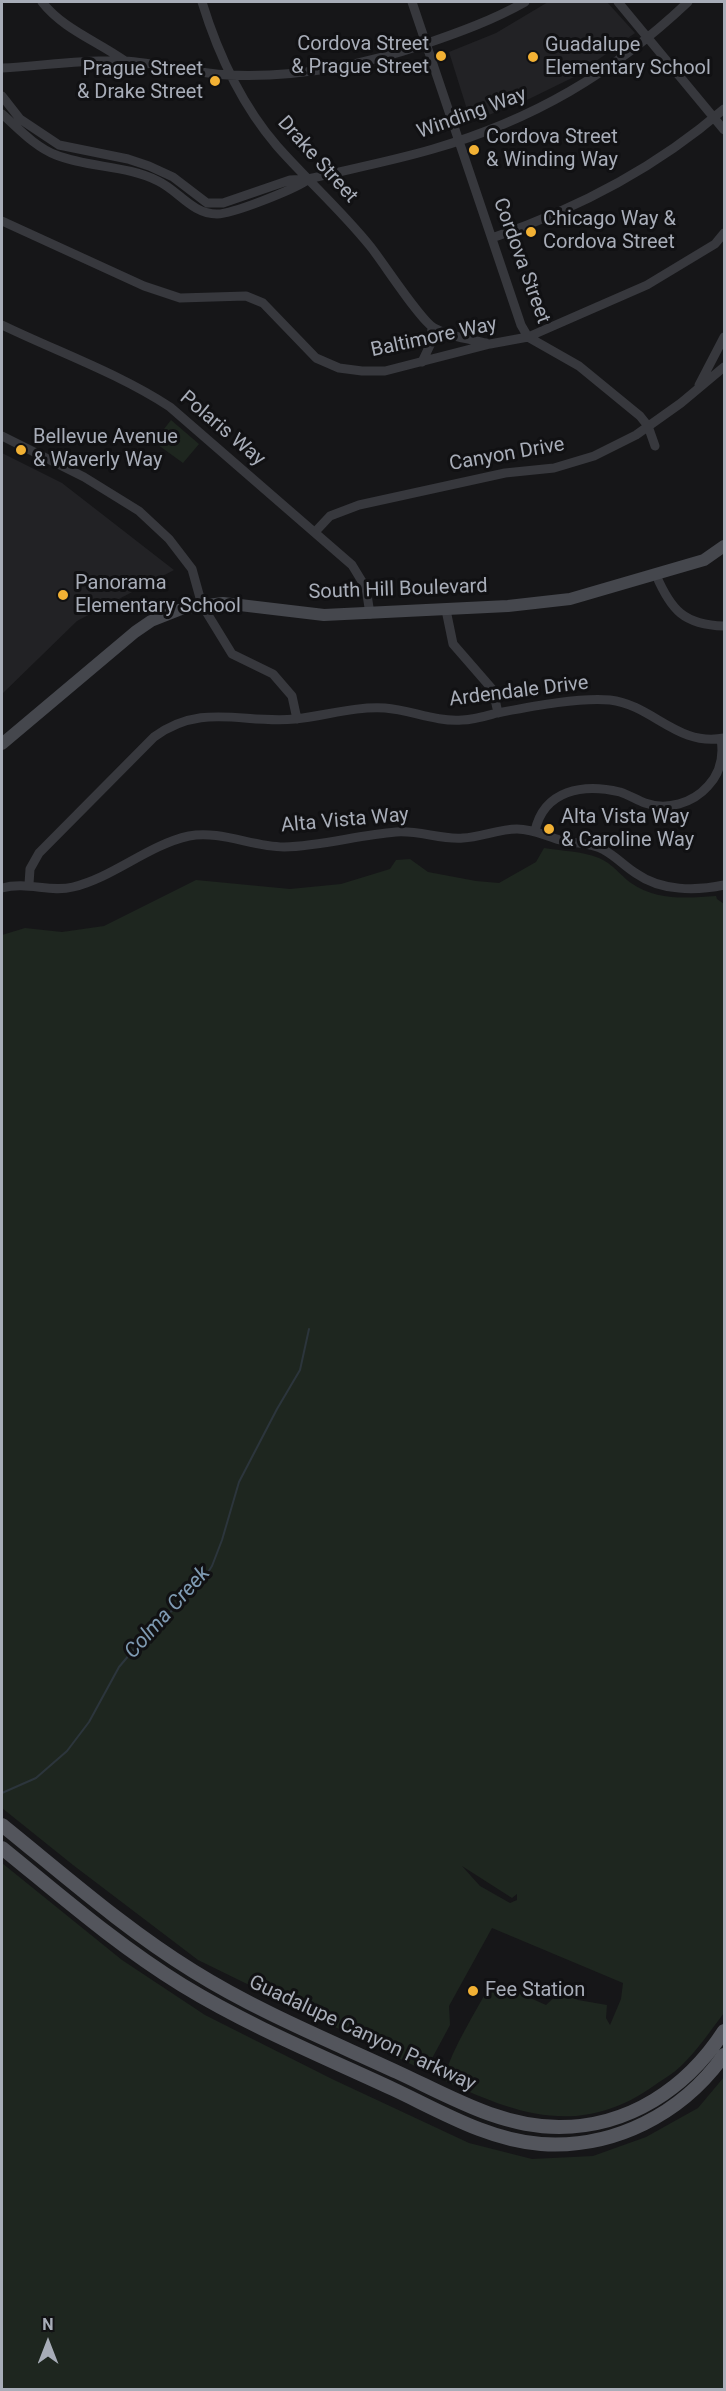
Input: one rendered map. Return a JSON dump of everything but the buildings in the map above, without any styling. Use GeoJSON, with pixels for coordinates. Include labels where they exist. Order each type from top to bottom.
{"type":"FeatureCollection","features":[{"type":"Feature","properties":{"kind":"main road","name":"Guadalupe Canyon Parkway"},"geometry":{"type":"LineString","coordinates":[[2,1825],[152,1944],[193,1971],[253,2005],[494,2116],[520,2123],[567,2127],[602,2121],[636,2110],[664,2095],[686,2078],[705,2058],[724,2031]]}},
{"type":"Feature","properties":{"kind":"main road","name":"Guadalupe Canyon Parkway"},"geometry":{"type":"LineString","coordinates":[[2,1848],[147,1962],[202,1997],[247,2021],[453,2117],[499,2136],[529,2142],[558,2144],[608,2138],[641,2125],[685,2098],[707,2078],[724,2055]]}},
{"type":"Feature","properties":{"kind":"street"},"geometry":{"type":"LineString","coordinates":[[42,2],[49,11],[85,38],[125,61]]}},
{"type":"Feature","properties":{"kind":"street","name":"Drake Street"},"geometry":{"type":"LineString","coordinates":[[202,2],[231,75],[266,131],[368,244],[432,327]]}},
{"type":"Feature","properties":{"kind":"street","name":"Cordova Street"},"geometry":{"type":"LineString","coordinates":[[412,2],[521,325],[528,337],[579,366],[640,416],[648,426],[655,446]]}},
{"type":"Feature","properties":{"kind":"street"},"geometry":{"type":"LineString","coordinates":[[3,70],[125,61],[231,75],[284,74],[324,70],[375,60],[426,44],[489,21],[525,2]]}},
{"type":"Feature","properties":{"kind":"street"},"geometry":{"type":"LineString","coordinates":[[618,2],[724,129]]}},
{"type":"Feature","properties":{"kind":"street","name":"Winding Way"},"geometry":{"type":"LineString","coordinates":[[2,96],[20,119],[59,145],[128,159],[149,166],[173,177],[207,203],[223,203],[290,180],[308,179],[405,157],[459,141],[507,123],[555,101],[602,73],[648,38],[688,2]]}},
{"type":"Feature","properties":{"kind":"street"},"geometry":{"type":"LineString","coordinates":[[492,238],[547,218],[605,190],[660,158],[724,109]]}},
{"type":"Feature","properties":{"kind":"street","name":"Winding Way"},"geometry":{"type":"LineString","coordinates":[[2,114],[32,140],[55,154],[82,163],[133,171],[158,181],[177,193],[191,207],[204,213],[219,214],[291,190],[308,179]]}},
{"type":"Feature","properties":{"kind":"street","name":"Baltimore Way"},"geometry":{"type":"LineString","coordinates":[[2,221],[144,286],[180,298],[246,296],[263,303],[316,358],[339,368],[362,372],[384,371],[490,344],[528,337],[647,285],[720,243],[724,233]]}},
{"type":"Feature","properties":{"kind":"street","name":"Polaris Way"},"geometry":{"type":"LineString","coordinates":[[2,325],[161,401],[344,556],[360,575],[366,588],[370,614]]}},
{"type":"Feature","properties":{"kind":"street"},"geometry":{"type":"LineString","coordinates":[[422,362],[430,343],[432,327],[454,336],[490,344]]}},
{"type":"Feature","properties":{"kind":"street","name":"Canyon Drive"},"geometry":{"type":"LineString","coordinates":[[696,390],[724,337]]}},
{"type":"Feature","properties":{"kind":"street","name":"Canyon Drive"},"geometry":{"type":"LineString","coordinates":[[315,532],[330,516],[358,505],[505,473],[554,468],[594,456],[648,426],[724,367]]}},
{"type":"Feature","properties":{"kind":"street"},"geometry":{"type":"LineString","coordinates":[[2,436],[84,477],[139,511],[170,539],[192,569],[202,604],[232,654],[273,674],[292,696],[297,719]]}},
{"type":"Feature","properties":{"kind":"street","name":"South Hill Boulevard"},"geometry":{"type":"LineString","coordinates":[[2,744],[135,632],[168,614],[202,604],[242,604],[324,615],[446,610],[570,599],[704,560],[724,546]]}},
{"type":"Feature","properties":{"kind":"street"},"geometry":{"type":"LineString","coordinates":[[656,575],[676,611],[697,622],[724,626]]}},
{"type":"Feature","properties":{"kind":"street"},"geometry":{"type":"LineString","coordinates":[[446,610],[453,644],[493,690],[498,713]]}},
{"type":"Feature","properties":{"kind":"street","name":"Ardendale Drive"},"geometry":{"type":"LineString","coordinates":[[28,884],[30,869],[39,853],[147,744],[163,731],[182,722],[205,716],[231,716],[269,721],[374,707],[396,709],[452,721],[584,700],[612,700],[637,708],[678,732],[699,738],[723,739]]}},
{"type":"Feature","properties":{"kind":"street"},"geometry":{"type":"LineString","coordinates":[[535,831],[538,817],[545,806],[556,797],[571,791],[610,790],[654,806],[676,805],[687,801],[697,796],[714,779],[723,755],[723,739]]}},
{"type":"Feature","properties":{"kind":"street","name":"Alta Vista Way"},"geometry":{"type":"LineString","coordinates":[[2,888],[28,884],[71,888],[175,840],[192,836],[211,836],[278,847],[304,846],[397,832],[464,838],[517,829],[535,831],[558,839],[602,848],[635,873],[659,885],[677,888],[724,885]]}},
{"type":"Feature","properties":{"kind":"shaded area"},"geometry":{"type":"Polygon","coordinates":[[[548,2],[607,2],[635,33],[574,77],[529,99],[471,122],[449,52],[496,33],[548,2]]]}},
{"type":"Feature","properties":{"kind":"shaded area"},"geometry":{"type":"Polygon","coordinates":[[[171,420],[199,444],[183,463],[154,442],[171,420]]]}},
{"type":"Feature","properties":{"kind":"shaded area","name":"Panorama Elementary School"},"geometry":{"type":"Polygon","coordinates":[[[2,453],[62,483],[174,570],[77,621],[2,694],[2,453]]]}},
{"type":"Feature","properties":{"kind":"shaded area"},"geometry":{"type":"Polygon","coordinates":[[[544,848],[586,854],[604,860],[631,883],[651,893],[672,897],[716,896],[724,904],[724,2013],[693,2054],[671,2074],[628,2101],[601,2112],[575,2116],[549,2116],[524,2111],[497,2103],[443,2080],[459,2042],[492,1981],[546,2005],[560,1992],[578,2000],[607,2005],[606,2018],[610,2025],[621,1999],[623,1983],[492,1928],[449,2006],[450,2025],[429,2064],[417,2067],[198,1960],[2,1808],[2,935],[25,928],[62,932],[104,926],[196,880],[290,889],[341,884],[390,869],[396,860],[410,859],[428,872],[499,883],[536,862],[544,848]],[[462,1866],[480,1886],[510,1903],[517,1900],[517,1894],[512,1898],[462,1866]]]}},
{"type":"Feature","properties":{"kind":"shaded area"},"geometry":{"type":"Polygon","coordinates":[[[2,1863],[122,1960],[205,2015],[332,2079],[469,2143],[532,2159],[593,2156],[646,2137],[698,2108],[724,2077],[724,2389],[2,2389],[2,1863]]]}},
{"type":"Feature","properties":{"kind":"waterway","name":"Colma Creek"},"geometry":{"type":"LineString","coordinates":[[2,1793],[36,1778],[67,1751],[89,1722],[119,1667],[141,1641],[203,1580],[212,1566],[222,1540],[239,1482],[300,1370],[309,1329]]}},
{"type":"Feature","properties":{"kind":"place","name":"Cordova Street & Prague Street"},"geometry":{"type":"Point","coordinates":[441,56]}},
{"type":"Feature","properties":{"kind":"place","name":"Guadalupe Elementary School"},"geometry":{"type":"Point","coordinates":[533,57]}},
{"type":"Feature","properties":{"kind":"place","name":"Prague Street & Drake Street"},"geometry":{"type":"Point","coordinates":[215,81]}},
{"type":"Feature","properties":{"kind":"place","name":"Cordova Street & Winding Way"},"geometry":{"type":"Point","coordinates":[474,150]}},
{"type":"Feature","properties":{"kind":"place","name":"Chicago Way & Cordova Street"},"geometry":{"type":"Point","coordinates":[531,232]}},
{"type":"Feature","properties":{"kind":"place","name":"Bellevue Avenue & Waverly Way"},"geometry":{"type":"Point","coordinates":[21,450]}},
{"type":"Feature","properties":{"kind":"place","name":"Panorama Elementary School"},"geometry":{"type":"Point","coordinates":[63,595]}},
{"type":"Feature","properties":{"kind":"place","name":"Alta Vista Way & Caroline Way"},"geometry":{"type":"Point","coordinates":[549,829]}},
{"type":"Feature","properties":{"kind":"place","name":"Fee Station"},"geometry":{"type":"Point","coordinates":[473,1991]}}]}
